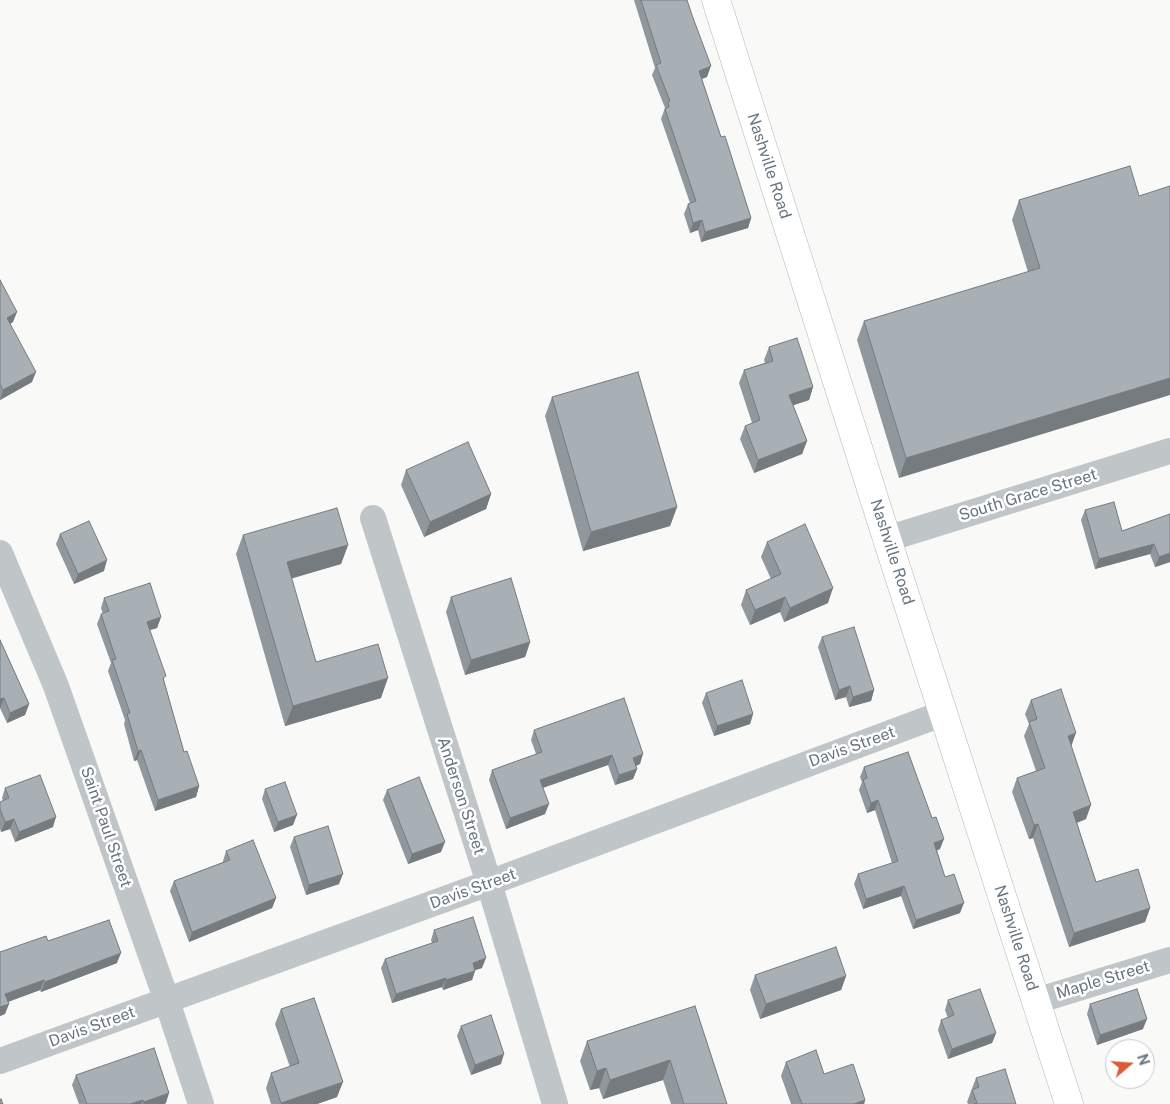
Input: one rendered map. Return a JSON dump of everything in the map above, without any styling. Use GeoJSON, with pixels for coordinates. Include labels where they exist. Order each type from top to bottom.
{"type":"FeatureCollection","features":[{"type":"Feature","properties":{"kind":"main road","name":"Nashville Road"},"geometry":{"type":"LineString","coordinates":[[716,0],[887,539],[1070,1104]]}},
{"type":"Feature","properties":{"kind":"street","name":"South Grace Street"},"geometry":{"type":"LineString","coordinates":[[887,539],[1170,451]]}},
{"type":"Feature","properties":{"kind":"street","name":"Anderson Street"},"geometry":{"type":"LineString","coordinates":[[373,518],[489,883],[555,1104]]}},
{"type":"Feature","properties":{"kind":"street","name":"Saint Paul Street"},"geometry":{"type":"LineString","coordinates":[[0,554],[56,686],[167,1001],[201,1104]]}},
{"type":"Feature","properties":{"kind":"street","name":"Davis Street"},"geometry":{"type":"LineString","coordinates":[[0,1060],[489,883],[944,713]]}},
{"type":"Feature","properties":{"kind":"street","name":"Maple Street"},"geometry":{"type":"LineString","coordinates":[[1036,1001],[1170,960]]}},
{"type":"Feature","properties":{"kind":"building"},"geometry":{"type":"Polygon","coordinates":[[[641,0],[687,0],[711,66],[699,71],[721,137],[725,136],[751,218],[705,232],[702,220],[693,223],[688,204],[696,201],[665,109],[669,107],[668,102],[670,101],[656,65],[661,63],[641,0]]]}},
{"type":"Feature","properties":{"kind":"building"},"geometry":{"type":"Polygon","coordinates":[[[1130,166],[1139,196],[1170,186],[1170,378],[906,458],[864,321],[1040,268],[1019,200],[1130,166]]]}},
{"type":"Feature","properties":{"kind":"building"},"geometry":{"type":"Polygon","coordinates":[[[0,280],[17,312],[7,318],[36,372],[3,390],[0,384],[0,280]]]}},
{"type":"Feature","properties":{"kind":"building"},"geometry":{"type":"Polygon","coordinates":[[[797,338],[813,387],[789,395],[807,441],[758,460],[745,426],[760,420],[744,370],[773,361],[769,347],[797,338]]]}},
{"type":"Feature","properties":{"kind":"building"},"geometry":{"type":"Polygon","coordinates":[[[638,372],[677,507],[591,532],[552,397],[638,372]]]}},
{"type":"Feature","properties":{"kind":"building"},"geometry":{"type":"Polygon","coordinates":[[[468,442],[491,494],[430,522],[406,470],[468,442]]]}},
{"type":"Feature","properties":{"kind":"building"},"geometry":{"type":"Polygon","coordinates":[[[1114,502],[1122,531],[1170,514],[1170,553],[1159,557],[1154,544],[1099,559],[1085,510],[1114,502]]]}},
{"type":"Feature","properties":{"kind":"building"},"geometry":{"type":"Polygon","coordinates":[[[337,508],[348,545],[287,562],[316,662],[378,644],[388,678],[293,706],[243,535],[337,508]]]}},
{"type":"Feature","properties":{"kind":"building"},"geometry":{"type":"Polygon","coordinates":[[[89,521],[107,560],[78,574],[60,534],[89,521]]]}},
{"type":"Feature","properties":{"kind":"building"},"geometry":{"type":"Polygon","coordinates":[[[805,524],[833,588],[790,608],[785,597],[755,610],[746,590],[781,574],[767,542],[805,524]]]}},
{"type":"Feature","properties":{"kind":"building"},"geometry":{"type":"Polygon","coordinates":[[[511,578],[530,642],[471,660],[451,597],[511,578]]]}},
{"type":"Feature","properties":{"kind":"building"},"geometry":{"type":"Polygon","coordinates":[[[150,583],[161,617],[147,622],[166,676],[163,678],[184,752],[187,751],[199,786],[158,800],[141,750],[138,751],[127,714],[130,713],[112,660],[116,659],[101,614],[109,611],[104,598],[150,583]]]}},
{"type":"Feature","properties":{"kind":"building"},"geometry":{"type":"Polygon","coordinates":[[[854,627],[874,690],[853,697],[850,686],[839,690],[822,637],[854,627]]]}},
{"type":"Feature","properties":{"kind":"building"},"geometry":{"type":"Polygon","coordinates":[[[0,640],[29,704],[10,713],[4,698],[0,699],[0,640]]]}},
{"type":"Feature","properties":{"kind":"building"},"geometry":{"type":"Polygon","coordinates":[[[742,680],[753,714],[717,726],[706,693],[742,680]]]}},
{"type":"Feature","properties":{"kind":"building"},"geometry":{"type":"Polygon","coordinates":[[[1061,689],[1076,733],[1068,736],[1091,805],[1073,812],[1096,882],[1138,869],[1150,908],[1074,933],[1038,824],[1034,825],[1017,778],[1045,768],[1029,722],[1037,719],[1031,700],[1061,689]]]}},
{"type":"Feature","properties":{"kind":"building"},"geometry":{"type":"Polygon","coordinates":[[[624,698],[643,754],[633,758],[637,769],[619,775],[612,755],[540,780],[549,804],[510,818],[492,770],[542,752],[534,730],[624,698]]]}},
{"type":"Feature","properties":{"kind":"building"},"geometry":{"type":"Polygon","coordinates":[[[908,752],[932,818],[936,817],[944,839],[934,843],[945,877],[954,874],[964,903],[916,920],[904,886],[866,899],[858,874],[898,861],[878,800],[871,803],[863,780],[867,778],[864,767],[908,752]]]}},
{"type":"Feature","properties":{"kind":"building"},"geometry":{"type":"Polygon","coordinates":[[[40,775],[56,817],[19,832],[14,819],[5,822],[0,809],[0,802],[9,798],[5,788],[40,775]]]}},
{"type":"Feature","properties":{"kind":"building"},"geometry":{"type":"Polygon","coordinates":[[[419,777],[445,842],[412,854],[387,790],[419,777]]]}},
{"type":"Feature","properties":{"kind":"building"},"geometry":{"type":"Polygon","coordinates":[[[285,782],[297,815],[278,822],[265,789],[285,782]]]}},
{"type":"Feature","properties":{"kind":"building"},"geometry":{"type":"Polygon","coordinates":[[[328,826],[343,874],[309,885],[294,837],[328,826]]]}},
{"type":"Feature","properties":{"kind":"building"},"geometry":{"type":"Polygon","coordinates":[[[253,840],[276,898],[192,932],[174,881],[230,860],[226,851],[253,840]]]}},
{"type":"Feature","properties":{"kind":"building"},"geometry":{"type":"Polygon","coordinates":[[[473,917],[486,958],[473,963],[475,971],[396,994],[385,959],[438,941],[434,930],[473,917]]]}},
{"type":"Feature","properties":{"kind":"building"},"geometry":{"type":"Polygon","coordinates":[[[109,920],[121,953],[45,982],[44,980],[5,994],[9,1004],[0,1007],[0,952],[46,936],[48,941],[109,920]]]}},
{"type":"Feature","properties":{"kind":"building"},"geometry":{"type":"Polygon","coordinates":[[[836,947],[846,976],[766,1004],[755,975],[836,947]]]}},
{"type":"Feature","properties":{"kind":"building"},"geometry":{"type":"Polygon","coordinates":[[[980,989],[996,1033],[952,1049],[941,1020],[954,1015],[948,1000],[980,989]]]}},
{"type":"Feature","properties":{"kind":"building"},"geometry":{"type":"Polygon","coordinates":[[[1137,989],[1147,1019],[1100,1035],[1090,1004],[1137,989]]]}},
{"type":"Feature","properties":{"kind":"building"},"geometry":{"type":"Polygon","coordinates":[[[314,998],[343,1082],[281,1103],[271,1073],[299,1063],[281,1009],[314,998]]]}},
{"type":"Feature","properties":{"kind":"building"},"geometry":{"type":"Polygon","coordinates":[[[695,1006],[727,1104],[684,1104],[670,1060],[610,1080],[606,1068],[597,1071],[587,1041],[695,1006]]]}},
{"type":"Feature","properties":{"kind":"building"},"geometry":{"type":"Polygon","coordinates":[[[491,1015],[504,1054],[475,1065],[461,1026],[491,1015]]]}},
{"type":"Feature","properties":{"kind":"building"},"geometry":{"type":"Polygon","coordinates":[[[154,1048],[169,1093],[144,1102],[143,1100],[130,1104],[87,1104],[76,1075],[154,1048]]]}},
{"type":"Feature","properties":{"kind":"building"},"geometry":{"type":"Polygon","coordinates":[[[816,1050],[824,1074],[853,1064],[865,1100],[854,1104],[802,1104],[786,1062],[816,1050]]]}},
{"type":"Feature","properties":{"kind":"building"},"geometry":{"type":"Polygon","coordinates":[[[1005,1069],[1016,1104],[974,1104],[977,1103],[972,1090],[979,1087],[976,1078],[1005,1069]]]}}]}
